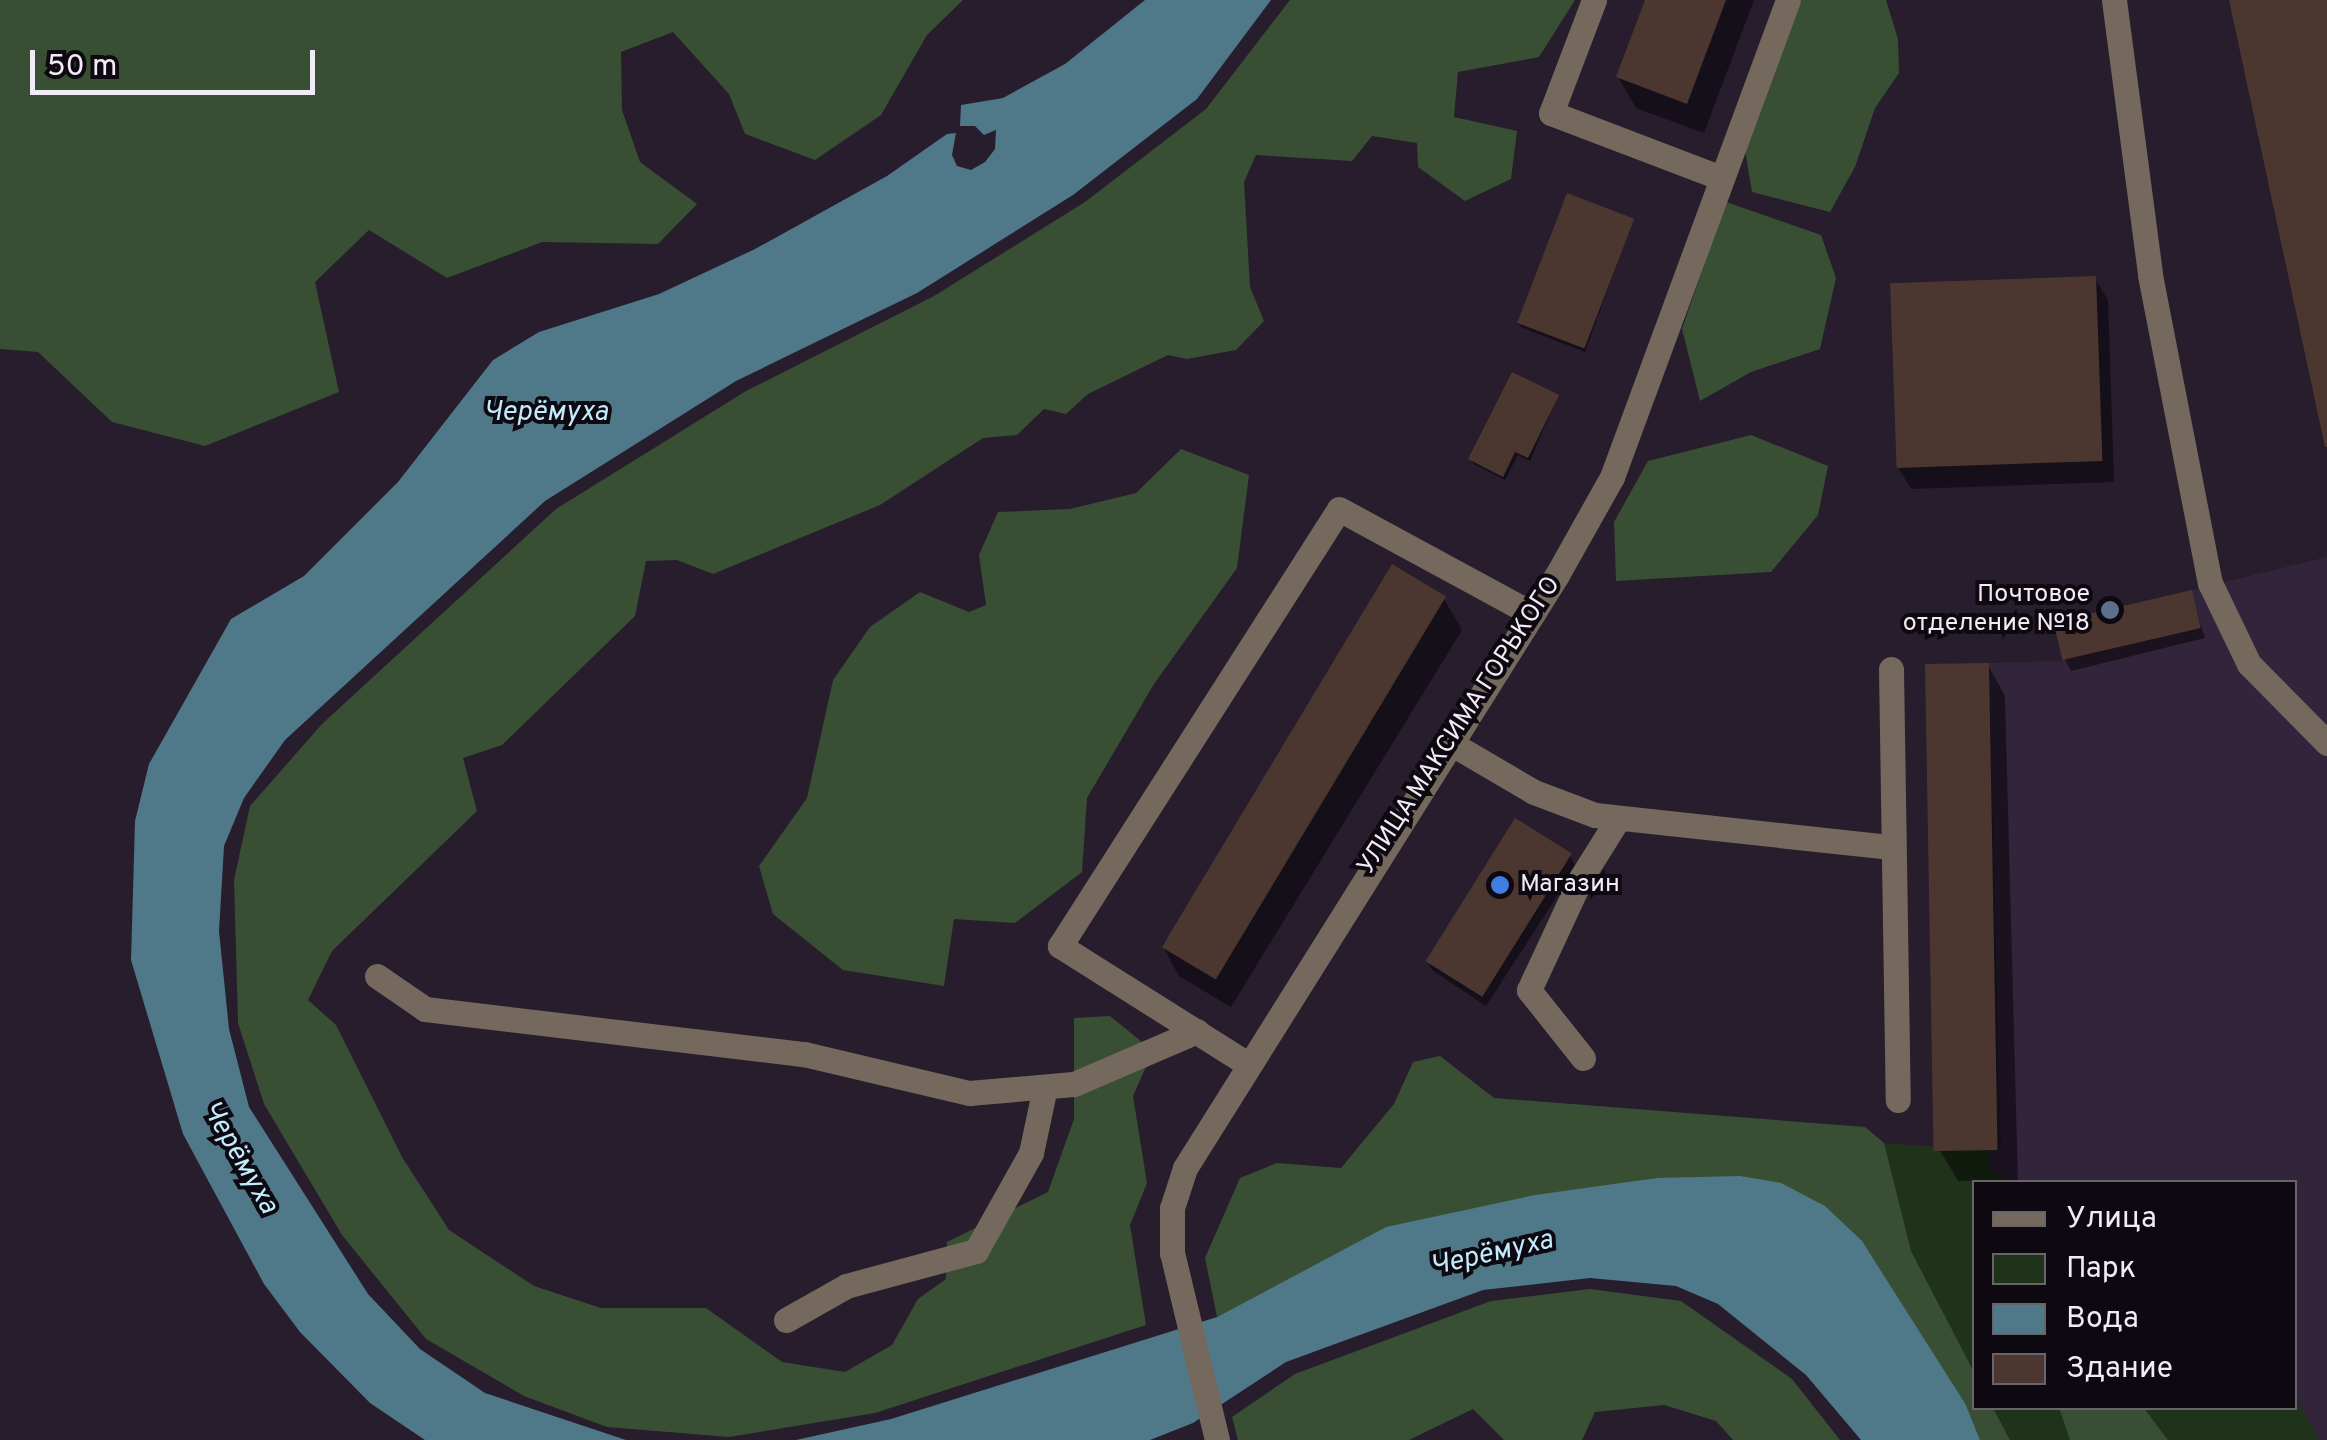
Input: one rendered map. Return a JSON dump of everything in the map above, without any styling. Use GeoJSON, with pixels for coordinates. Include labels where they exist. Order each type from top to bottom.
{"type":"FeatureCollection","features":[{"type":"Feature","properties":{"kind":"street"},"geometry":{"type":"LineString","coordinates":[[1594,0],[1550,114],[1721,178]]}},
{"type":"Feature","properties":{"kind":"street","name":"УЛИЦА МАКСИМА ГОРЬКОГО"},"geometry":{"type":"LineString","coordinates":[[1217,1440],[1172,1253],[1177,1188],[1246,1062],[1583,532],[1635,424],[1788,0]]}},
{"type":"Feature","properties":{"kind":"street"},"geometry":{"type":"LineString","coordinates":[[2114,0],[2150,275],[2210,583],[2249,664],[2327,743]]}},
{"type":"Feature","properties":{"kind":"street"},"geometry":{"type":"LineString","coordinates":[[1246,1062],[1060,946],[1339,509],[1532,614]]}},
{"type":"Feature","properties":{"kind":"street"},"geometry":{"type":"LineString","coordinates":[[1891,669],[1898,1100]]}},
{"type":"Feature","properties":{"kind":"street"},"geometry":{"type":"LineString","coordinates":[[1447,741],[1534,792],[1618,819],[1891,848]]}},
{"type":"Feature","properties":{"kind":"street"},"geometry":{"type":"LineString","coordinates":[[1583,1058],[1528,990],[1581,878],[1618,819]]}},
{"type":"Feature","properties":{"kind":"street"},"geometry":{"type":"LineString","coordinates":[[378,976],[424,1009],[804,1054],[968,1093],[1074,1084],[1197,1032]]}},
{"type":"Feature","properties":{"kind":"street"},"geometry":{"type":"LineString","coordinates":[[786,1320],[846,1286],[976,1250],[1032,1153],[1044,1087]]}},
{"type":"Feature","properties":{"kind":"shaded area"},"geometry":{"type":"Polygon","coordinates":[[[2327,557],[2327,1440],[2319,1440],[2297,1400],[2297,1180],[2012,1180],[1990,1170],[1989,1150],[2001,1149],[1989,663],[2062,661],[2054,624],[2327,557]]]}},
{"type":"Feature","properties":{"kind":"green space"},"geometry":{"type":"Polygon","coordinates":[[[0,0],[963,0],[927,35],[881,115],[815,160],[745,134],[729,94],[673,32],[621,52],[622,110],[640,162],[697,204],[658,244],[542,242],[447,278],[369,230],[315,282],[339,392],[205,446],[112,422],[38,352],[0,349],[0,0]]]}},
{"type":"Feature","properties":{"kind":"green space"},"geometry":{"type":"Polygon","coordinates":[[[1290,0],[1575,0],[1539,57],[1458,72],[1454,117],[1517,131],[1511,179],[1465,201],[1418,167],[1417,143],[1372,136],[1352,161],[1256,155],[1244,182],[1250,287],[1264,321],[1236,350],[1187,359],[1168,355],[1088,394],[1066,414],[1044,409],[1017,435],[983,438],[880,505],[713,574],[677,560],[646,561],[635,616],[502,745],[463,758],[477,811],[332,951],[308,1000],[336,1025],[402,1157],[449,1230],[534,1286],[601,1308],[706,1308],[782,1362],[845,1372],[892,1345],[918,1299],[946,1279],[947,1242],[1048,1192],[1074,1119],[1074,1018],[1110,1016],[1153,1051],[1133,1096],[1147,1183],[1130,1225],[1146,1325],[875,1413],[729,1437],[607,1427],[524,1396],[426,1339],[342,1235],[264,1104],[238,1023],[234,880],[250,806],[322,724],[556,509],[746,391],[934,296],[1085,202],[1206,109],[1290,0]]]}},
{"type":"Feature","properties":{"kind":"green space"},"geometry":{"type":"Polygon","coordinates":[[[1799,0],[1886,0],[1898,39],[1899,73],[1875,108],[1855,167],[1830,212],[1752,192],[1745,150],[1799,0]]]}},
{"type":"Feature","properties":{"kind":"green space"},"geometry":{"type":"Polygon","coordinates":[[[1726,202],[1821,235],[1836,278],[1820,349],[1751,372],[1700,401],[1682,329],[1726,202]]]}},
{"type":"Feature","properties":{"kind":"green space"},"geometry":{"type":"Polygon","coordinates":[[[1751,435],[1828,466],[1818,515],[1771,572],[1616,581],[1614,522],[1648,461],[1751,435]]]}},
{"type":"Feature","properties":{"kind":"green space"},"geometry":{"type":"Polygon","coordinates":[[[1181,449],[1249,475],[1237,568],[1154,684],[1087,798],[1082,872],[1015,923],[954,919],[944,986],[843,970],[773,914],[759,866],[807,798],[833,680],[870,627],[920,592],[969,612],[986,605],[979,555],[998,512],[1070,509],[1136,493],[1181,449]]]}},
{"type":"Feature","properties":{"kind":"green space"},"geometry":{"type":"Polygon","coordinates":[[[1440,1056],[1494,1098],[1865,1127],[1884,1143],[1911,1251],[1972,1368],[1972,1410],[1994,1410],[2010,1440],[1980,1440],[1966,1405],[1657,1178],[1387,1227],[1217,1317],[1205,1258],[1240,1178],[1277,1163],[1341,1168],[1394,1104],[1413,1062],[1440,1056]]]}},
{"type":"Feature","properties":{"kind":"green space"},"geometry":{"type":"Polygon","coordinates":[[[1884,1143],[1989,1150],[1990,1170],[2012,1180],[1972,1180],[1972,1368],[1911,1251],[1884,1143]]]}},
{"type":"Feature","properties":{"kind":"green space"},"geometry":{"type":"Polygon","coordinates":[[[1590,1289],[1681,1301],[1792,1379],[1840,1440],[1733,1440],[1716,1421],[1664,1405],[1595,1412],[1582,1440],[1504,1440],[1473,1409],[1409,1440],[1238,1440],[1232,1417],[1295,1374],[1491,1301],[1590,1289]]]}},
{"type":"Feature","properties":{"kind":"green space"},"geometry":{"type":"Polygon","coordinates":[[[2297,1400],[2319,1440],[2168,1440],[2146,1410],[2297,1410],[2297,1400]]]}},
{"type":"Feature","properties":{"kind":"green space"},"geometry":{"type":"Polygon","coordinates":[[[1994,1410],[2060,1410],[2070,1440],[2010,1440],[1994,1410]]]}},
{"type":"Feature","properties":{"kind":"green space"},"geometry":{"type":"Polygon","coordinates":[[[2060,1410],[2146,1410],[2168,1440],[2070,1440],[2060,1410]]]}},
{"type":"Feature","properties":{"kind":"water","name":"Черёмуха"},"geometry":{"type":"Polygon","coordinates":[[[1145,0],[1271,0],[1197,99],[1073,195],[917,293],[736,381],[545,501],[285,740],[244,798],[224,846],[219,931],[229,1029],[249,1107],[368,1294],[420,1349],[485,1393],[626,1440],[425,1440],[370,1403],[300,1332],[264,1284],[183,1134],[131,960],[135,821],[149,764],[231,619],[304,576],[398,482],[493,360],[539,332],[659,294],[755,249],[887,176],[947,134],[956,133],[952,155],[957,166],[971,170],[985,162],[995,149],[996,130],[984,135],[975,126],[960,126],[961,105],[1003,98],[1065,64],[1145,0]]]}},
{"type":"Feature","properties":{"kind":"water","name":"Черёмуха"},"geometry":{"type":"Polygon","coordinates":[[[1740,1176],[1781,1183],[1825,1206],[1862,1241],[1966,1405],[1980,1440],[1861,1440],[1806,1375],[1718,1304],[1676,1286],[1590,1278],[1483,1290],[1286,1362],[1193,1423],[1150,1440],[796,1440],[891,1419],[1217,1317],[1386,1227],[1535,1195],[1657,1178],[1740,1176]]]}},
{"type":"Feature","properties":{"kind":"building"},"geometry":{"type":"Polygon","coordinates":[[[1645,0],[1726,0],[1687,104],[1616,77],[1645,0]]]}},
{"type":"Feature","properties":{"kind":"building"},"geometry":{"type":"Polygon","coordinates":[[[2229,0],[2327,0],[2327,447],[2325,447],[2229,0]]]}},
{"type":"Feature","properties":{"kind":"building"},"geometry":{"type":"Polygon","coordinates":[[[1567,193],[1634,219],[1584,349],[1517,323],[1567,193]]]}},
{"type":"Feature","properties":{"kind":"building"},"geometry":{"type":"Polygon","coordinates":[[[2096,276],[2102,461],[1897,468],[1890,283],[2096,276]]]}},
{"type":"Feature","properties":{"kind":"building"},"geometry":{"type":"Polygon","coordinates":[[[1512,372],[1559,395],[1528,458],[1515,452],[1503,477],[1468,459],[1512,372]]]}},
{"type":"Feature","properties":{"kind":"building"},"geometry":{"type":"Polygon","coordinates":[[[1392,564],[1446,596],[1216,980],[1162,947],[1392,564]]]}},
{"type":"Feature","properties":{"kind":"building"},"geometry":{"type":"Polygon","coordinates":[[[2192,590],[2201,628],[2062,660],[2054,622],[2192,590]]]}},
{"type":"Feature","properties":{"kind":"building"},"geometry":{"type":"Polygon","coordinates":[[[1989,663],[1997,1150],[1934,1151],[1925,664],[1989,663]]]}},
{"type":"Feature","properties":{"kind":"building"},"geometry":{"type":"Polygon","coordinates":[[[1515,818],[1572,854],[1482,997],[1425,961],[1515,818]]]}},
{"type":"Feature","properties":{"kind":"place","name":"Почтовое отделение №18"},"geometry":{"type":"Point","coordinates":[2110,610]}},
{"type":"Feature","properties":{"kind":"place","name":"Магазин"},"geometry":{"type":"Point","coordinates":[1500,885]}}]}
